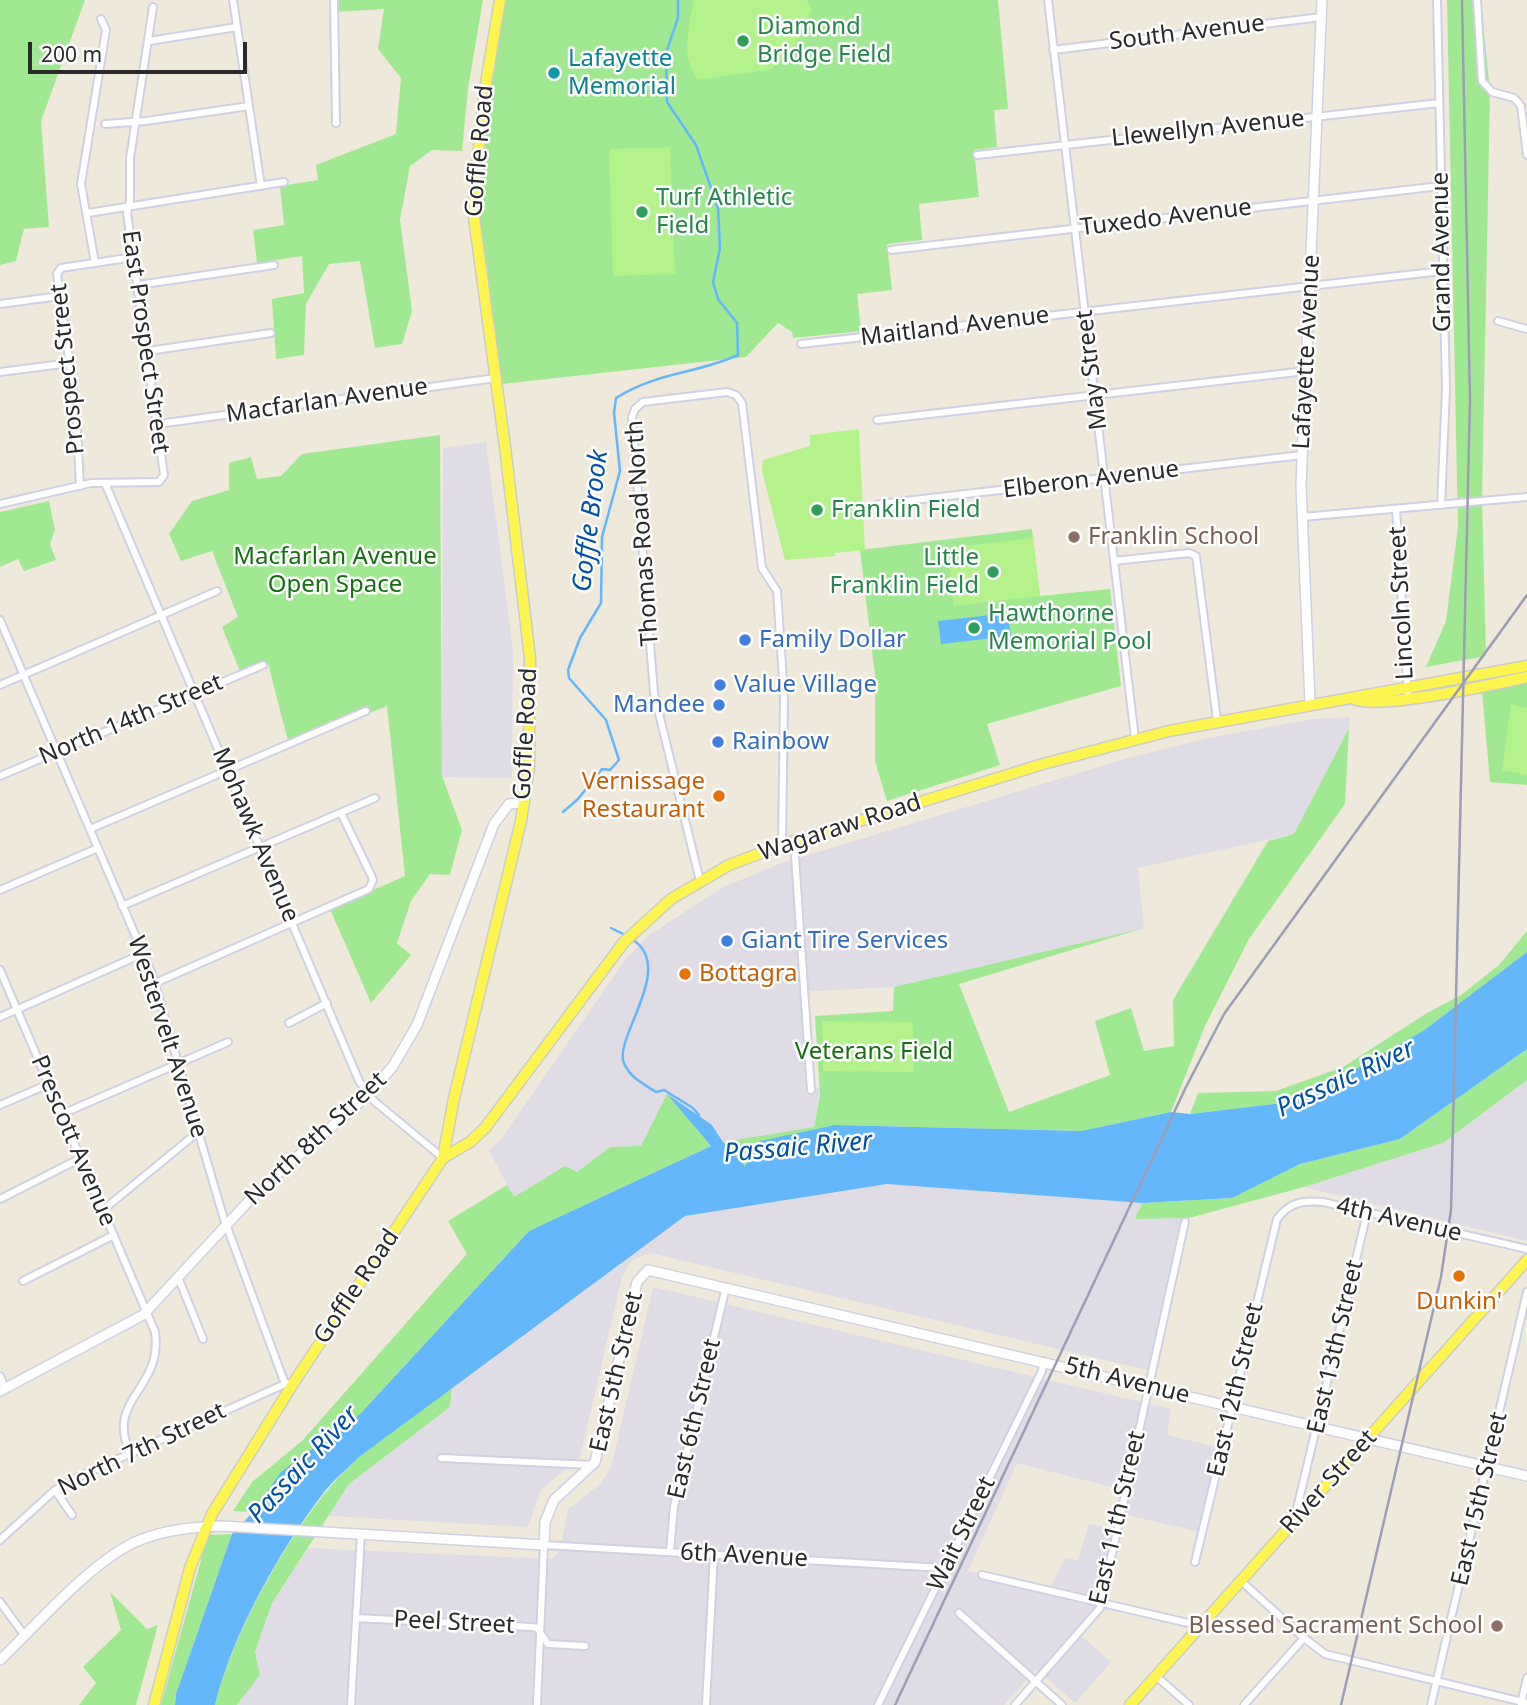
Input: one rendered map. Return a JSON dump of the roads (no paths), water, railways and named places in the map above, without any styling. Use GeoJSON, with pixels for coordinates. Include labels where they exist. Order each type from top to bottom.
{"type":"FeatureCollection","features":[{"type":"Feature","properties":{"kind":"main road","name":"Goffle Road"},"geometry":{"type":"LineString","coordinates":[[154,1705],[190,1569],[205,1527],[296,1379],[443,1158],[454,1098],[524,803],[530,751],[530,658],[473,210],[484,95],[500,0]]}},
{"type":"Feature","properties":{"kind":"main road","name":"Lafayette Avenue"},"geometry":{"type":"LineString","coordinates":[[1310,703],[1301,517],[1302,455],[1322,0]]}},
{"type":"Feature","properties":{"kind":"main road","name":"Wagaraw Road"},"geometry":{"type":"LineString","coordinates":[[443,1158],[470,1142],[485,1128],[624,942],[658,909],[729,865],[782,845],[1043,764],[1135,740],[1217,720],[1310,703],[1354,699],[1362,702],[1527,666]]}},
{"type":"Feature","properties":{"kind":"main road","name":"Wagaraw Road"},"geometry":{"type":"LineString","coordinates":[[1407,692],[1527,677]]}},
{"type":"Feature","properties":{"kind":"main road","name":"North 8th Street"},"geometry":{"type":"LineString","coordinates":[[3,1389],[146,1311],[225,1224],[277,1173],[368,1095],[393,1066],[417,1025],[494,824],[507,805],[524,803]]}},
{"type":"Feature","properties":{"kind":"main road","name":"River Street"},"geometry":{"type":"LineString","coordinates":[[1130,1705],[1527,1260]]}},
{"type":"Feature","properties":{"kind":"main road","name":"East 5th Street"},"geometry":{"type":"LineString","coordinates":[[544,1545],[545,1522],[554,1500],[594,1465],[640,1276],[652,1270],[726,1287]]}},
{"type":"Feature","properties":{"kind":"main road","name":"5th Avenue"},"geometry":{"type":"LineString","coordinates":[[726,1287],[1527,1476]]}},
{"type":"Feature","properties":{"kind":"main road"},"geometry":{"type":"LineString","coordinates":[[0,1660],[87,1577],[121,1550],[169,1531],[222,1527],[544,1545]]}},
{"type":"Feature","properties":{"kind":"street"},"geometry":{"type":"LineString","coordinates":[[233,0],[261,186]]}},
{"type":"Feature","properties":{"kind":"street"},"geometry":{"type":"LineString","coordinates":[[334,0],[336,123]]}},
{"type":"Feature","properties":{"kind":"street","name":"May Street"},"geometry":{"type":"LineString","coordinates":[[1048,0],[1135,740]]}},
{"type":"Feature","properties":{"kind":"street","name":"Grand Avenue"},"geometry":{"type":"LineString","coordinates":[[1437,0],[1446,389],[1441,505]]}},
{"type":"Feature","properties":{"kind":"street"},"geometry":{"type":"LineString","coordinates":[[1477,0],[1482,81],[1492,92],[1514,98],[1521,106],[1527,155]]}},
{"type":"Feature","properties":{"kind":"street","name":"East Prospect Street"},"geometry":{"type":"LineString","coordinates":[[105,483],[159,482],[164,475],[127,221],[129,167],[153,7]]}},
{"type":"Feature","properties":{"kind":"street","name":"South Avenue"},"geometry":{"type":"LineString","coordinates":[[1053,50],[1321,17]]}},
{"type":"Feature","properties":{"kind":"street"},"geometry":{"type":"LineString","coordinates":[[101,19],[106,30],[81,184],[95,263],[134,257]]}},
{"type":"Feature","properties":{"kind":"street"},"geometry":{"type":"LineString","coordinates":[[149,41],[237,27]]}},
{"type":"Feature","properties":{"kind":"street","name":"Llewellyn Avenue"},"geometry":{"type":"LineString","coordinates":[[978,155],[1438,103]]}},
{"type":"Feature","properties":{"kind":"street"},"geometry":{"type":"LineString","coordinates":[[105,124],[249,106]]}},
{"type":"Feature","properties":{"kind":"street"},"geometry":{"type":"LineString","coordinates":[[88,213],[284,182]]}},
{"type":"Feature","properties":{"kind":"street","name":"Tuxedo Avenue"},"geometry":{"type":"LineString","coordinates":[[891,250],[1440,186]]}},
{"type":"Feature","properties":{"kind":"street","name":"Prospect Street"},"geometry":{"type":"LineString","coordinates":[[79,486],[76,409],[58,270],[95,263]]}},
{"type":"Feature","properties":{"kind":"street"},"geometry":{"type":"LineString","coordinates":[[138,285],[274,265]]}},
{"type":"Feature","properties":{"kind":"street","name":"Maitland Avenue"},"geometry":{"type":"LineString","coordinates":[[801,344],[1442,271]]}},
{"type":"Feature","properties":{"kind":"street"},"geometry":{"type":"LineString","coordinates":[[0,304],[60,296]]}},
{"type":"Feature","properties":{"kind":"street"},"geometry":{"type":"LineString","coordinates":[[1498,321],[1527,329]]}},
{"type":"Feature","properties":{"kind":"street"},"geometry":{"type":"LineString","coordinates":[[148,351],[271,333]]}},
{"type":"Feature","properties":{"kind":"street"},"geometry":{"type":"LineString","coordinates":[[0,372],[70,363]]}},
{"type":"Feature","properties":{"kind":"street"},"geometry":{"type":"LineString","coordinates":[[877,420],[1306,370]]}},
{"type":"Feature","properties":{"kind":"street","name":"Macfarlan Avenue"},"geometry":{"type":"LineString","coordinates":[[158,424],[496,378]]}},
{"type":"Feature","properties":{"kind":"street","name":"Thomas Road North"},"geometry":{"type":"LineString","coordinates":[[700,881],[654,693],[632,417],[635,409],[643,402],[727,392],[736,395],[742,403],[762,568],[777,591],[784,695],[782,845]]}},
{"type":"Feature","properties":{"kind":"street","name":"Elberon Avenue"},"geometry":{"type":"LineString","coordinates":[[879,504],[1302,455]]}},
{"type":"Feature","properties":{"kind":"street"},"geometry":{"type":"LineString","coordinates":[[0,498],[0,504],[79,486],[105,483]]}},
{"type":"Feature","properties":{"kind":"street","name":"Mohawk Avenue"},"geometry":{"type":"LineString","coordinates":[[105,483],[368,1095],[443,1158]]}},
{"type":"Feature","properties":{"kind":"street"},"geometry":{"type":"LineString","coordinates":[[1301,517],[1527,497]]}},
{"type":"Feature","properties":{"kind":"street","name":"Lincoln Street"},"geometry":{"type":"LineString","coordinates":[[1396,509],[1407,692]]}},
{"type":"Feature","properties":{"kind":"street"},"geometry":{"type":"LineString","coordinates":[[1114,561],[1189,553],[1196,556],[1217,720]]}},
{"type":"Feature","properties":{"kind":"street"},"geometry":{"type":"LineString","coordinates":[[0,685],[217,591]]}},
{"type":"Feature","properties":{"kind":"street","name":"Westervelt Avenue"},"geometry":{"type":"LineString","coordinates":[[0,620],[155,983],[225,1224],[285,1384]]}},
{"type":"Feature","properties":{"kind":"street","name":"North 14th Street"},"geometry":{"type":"LineString","coordinates":[[0,776],[263,665]]}},
{"type":"Feature","properties":{"kind":"street"},"geometry":{"type":"LineString","coordinates":[[90,829],[366,711]]}},
{"type":"Feature","properties":{"kind":"street"},"geometry":{"type":"LineString","coordinates":[[122,906],[375,799]]}},
{"type":"Feature","properties":{"kind":"street"},"geometry":{"type":"LineString","coordinates":[[155,983],[369,889],[373,880],[341,813]]}},
{"type":"Feature","properties":{"kind":"street"},"geometry":{"type":"LineString","coordinates":[[793,842],[797,854],[811,1090]]}},
{"type":"Feature","properties":{"kind":"street"},"geometry":{"type":"LineString","coordinates":[[0,890],[98,848]]}},
{"type":"Feature","properties":{"kind":"street"},"geometry":{"type":"LineString","coordinates":[[0,1017],[142,954]]}},
{"type":"Feature","properties":{"kind":"street","name":"Prescott Avenue"},"geometry":{"type":"LineString","coordinates":[[0,970],[155,1332],[155,1363],[123,1418],[122,1434],[130,1453]]}},
{"type":"Feature","properties":{"kind":"street"},"geometry":{"type":"LineString","coordinates":[[289,1023],[327,1003]]}},
{"type":"Feature","properties":{"kind":"street"},"geometry":{"type":"LineString","coordinates":[[62,1114],[228,1042]]}},
{"type":"Feature","properties":{"kind":"street"},"geometry":{"type":"LineString","coordinates":[[0,1105],[48,1084]]}},
{"type":"Feature","properties":{"kind":"street"},"geometry":{"type":"LineString","coordinates":[[103,1210],[198,1132]]}},
{"type":"Feature","properties":{"kind":"street"},"geometry":{"type":"LineString","coordinates":[[0,1199],[81,1158]]}},
{"type":"Feature","properties":{"kind":"street","name":"4th Avenue"},"geometry":{"type":"LineString","coordinates":[[1277,1219],[1288,1207],[1306,1200],[1527,1249]]}},
{"type":"Feature","properties":{"kind":"street","name":"East 13th Street"},"geometry":{"type":"LineString","coordinates":[[1293,1522],[1318,1427],[1367,1213]]}},
{"type":"Feature","properties":{"kind":"street","name":"East 12th Street"},"geometry":{"type":"LineString","coordinates":[[1195,1562],[1277,1219]]}},
{"type":"Feature","properties":{"kind":"street","name":"East 11th Street"},"geometry":{"type":"LineString","coordinates":[[1015,1705],[1096,1615],[1101,1602],[1185,1222]]}},
{"type":"Feature","properties":{"kind":"street"},"geometry":{"type":"LineString","coordinates":[[23,1281],[114,1235]]}},
{"type":"Feature","properties":{"kind":"street"},"geometry":{"type":"LineString","coordinates":[[178,1277],[203,1339]]}},
{"type":"Feature","properties":{"kind":"street","name":"East 6th Street"},"geometry":{"type":"LineString","coordinates":[[670,1552],[674,1506],[726,1287]]}},
{"type":"Feature","properties":{"kind":"street","name":"East 15th Street"},"geometry":{"type":"LineString","coordinates":[[1431,1705],[1527,1292]]}},
{"type":"Feature","properties":{"kind":"street","name":"Wait Street"},"geometry":{"type":"LineString","coordinates":[[878,1705],[1042,1371],[1043,1362]]}},
{"type":"Feature","properties":{"kind":"street"},"geometry":{"type":"LineString","coordinates":[[0,1376],[3,1389]]}},
{"type":"Feature","properties":{"kind":"street","name":"North 7th Street"},"geometry":{"type":"LineString","coordinates":[[0,1540],[55,1490],[130,1453],[296,1379]]}},
{"type":"Feature","properties":{"kind":"street"},"geometry":{"type":"LineString","coordinates":[[441,1458],[594,1465]]}},
{"type":"Feature","properties":{"kind":"street"},"geometry":{"type":"LineString","coordinates":[[55,1490],[72,1515]]}},
{"type":"Feature","properties":{"kind":"street"},"geometry":{"type":"LineString","coordinates":[[351,1705],[361,1534]]}},
{"type":"Feature","properties":{"kind":"street","name":"6th Avenue"},"geometry":{"type":"LineString","coordinates":[[544,1545],[943,1568]]}},
{"type":"Feature","properties":{"kind":"street","name":"East 5th Street"},"geometry":{"type":"LineString","coordinates":[[537,1705],[544,1545]]}},
{"type":"Feature","properties":{"kind":"street"},"geometry":{"type":"LineString","coordinates":[[706,1705],[714,1554]]}},
{"type":"Feature","properties":{"kind":"street"},"geometry":{"type":"LineString","coordinates":[[982,1575],[1201,1626]]}},
{"type":"Feature","properties":{"kind":"street"},"geometry":{"type":"LineString","coordinates":[[1241,1581],[1325,1654],[1523,1703],[1527,1678]]}},
{"type":"Feature","properties":{"kind":"street"},"geometry":{"type":"LineString","coordinates":[[0,1602],[25,1636]]}},
{"type":"Feature","properties":{"kind":"street"},"geometry":{"type":"LineString","coordinates":[[959,1613],[1062,1705]]}},
{"type":"Feature","properties":{"kind":"street","name":"Peel Street"},"geometry":{"type":"LineString","coordinates":[[356,1618],[532,1627],[541,1633],[548,1644],[585,1646]]}},
{"type":"Feature","properties":{"kind":"street"},"geometry":{"type":"LineString","coordinates":[[1244,1705],[1304,1638]]}},
{"type":"Feature","properties":{"kind":"street"},"geometry":{"type":"LineString","coordinates":[[1156,1676],[1189,1705]]}},
{"type":"Feature","properties":{"kind":"water","name":"Hawthorne Memorial Pool"},"geometry":{"type":"Polygon","coordinates":[[[1008,613],[1011,636],[941,644],[938,621],[1008,613]]]}},
{"type":"Feature","properties":{"kind":"water","name":"Passaic River"},"geometry":{"type":"Polygon","coordinates":[[[1527,952],[1527,1049],[1400,1139],[1300,1164],[1232,1198],[1142,1203],[887,1184],[685,1216],[359,1457],[340,1475],[306,1517],[273,1568],[232,1651],[215,1705],[175,1705],[176,1694],[232,1534],[253,1512],[281,1472],[361,1413],[529,1231],[711,1146],[667,1094],[712,1125],[745,1166],[760,1141],[835,1125],[1081,1131],[1171,1112],[1190,1114],[1299,1101],[1423,1031],[1527,952]]]}},
{"type":"Feature","properties":{"kind":"waterway","name":"Goffle Brook"},"geometry":{"type":"LineString","coordinates":[[563,812],[578,799],[602,769],[610,770],[619,760],[606,720],[569,678],[568,670],[580,638],[601,603],[602,537],[620,471],[614,413],[616,398],[646,383],[738,355],[737,323],[718,299],[713,282],[720,248],[718,208],[696,145],[667,102],[666,53],[678,18],[678,0]]}},
{"type":"Feature","properties":{"kind":"waterway","name":"Goffle Brook"},"geometry":{"type":"LineString","coordinates":[[611,928],[627,936]]}},
{"type":"Feature","properties":{"kind":"waterway","name":"Goffle Brook"},"geometry":{"type":"LineString","coordinates":[[633,940],[645,952],[648,968],[646,985],[623,1052],[624,1063],[630,1073],[642,1083],[656,1092],[664,1090],[693,1108],[699,1115]]}},
{"type":"Feature","properties":{"kind":"railway"},"geometry":{"type":"LineString","coordinates":[[1341,1705],[1441,1277],[1451,1210],[1470,400],[1462,0]]}},
{"type":"Feature","properties":{"kind":"railway"},"geometry":{"type":"LineString","coordinates":[[895,1705],[1186,1087],[1224,1014],[1527,595]]}},
{"type":"Feature","properties":{"kind":"place","name":"Diamond Bridge Field"},"geometry":{"type":"Point","coordinates":[743,41]}},
{"type":"Feature","properties":{"kind":"place","name":"Lafayette Memorial"},"geometry":{"type":"Point","coordinates":[554,73]}},
{"type":"Feature","properties":{"kind":"place","name":"Turf Athletic Field"},"geometry":{"type":"Point","coordinates":[642,212]}},
{"type":"Feature","properties":{"kind":"place","name":"Franklin Field"},"geometry":{"type":"Point","coordinates":[817,510]}},
{"type":"Feature","properties":{"kind":"place","name":"Franklin School"},"geometry":{"type":"Point","coordinates":[1074,537]}},
{"type":"Feature","properties":{"kind":"place","name":"Little Franklin Field"},"geometry":{"type":"Point","coordinates":[993,572]}},
{"type":"Feature","properties":{"kind":"place","name":"Hawthorne Memorial Pool"},"geometry":{"type":"Point","coordinates":[974,628]}},
{"type":"Feature","properties":{"kind":"place","name":"Family Dollar"},"geometry":{"type":"Point","coordinates":[745,640]}},
{"type":"Feature","properties":{"kind":"place","name":"Value Village"},"geometry":{"type":"Point","coordinates":[720,685]}},
{"type":"Feature","properties":{"kind":"place","name":"Mandee"},"geometry":{"type":"Point","coordinates":[719,705]}},
{"type":"Feature","properties":{"kind":"place","name":"Rainbow"},"geometry":{"type":"Point","coordinates":[718,742]}},
{"type":"Feature","properties":{"kind":"place","name":"Vernissage Restaurant"},"geometry":{"type":"Point","coordinates":[719,796]}},
{"type":"Feature","properties":{"kind":"place","name":"Giant Tire Services"},"geometry":{"type":"Point","coordinates":[727,941]}},
{"type":"Feature","properties":{"kind":"place","name":"Bottagra"},"geometry":{"type":"Point","coordinates":[685,974]}},
{"type":"Feature","properties":{"kind":"place","name":"Dunkin'"},"geometry":{"type":"Point","coordinates":[1459,1276]}},
{"type":"Feature","properties":{"kind":"place","name":"Blessed Sacrament School"},"geometry":{"type":"Point","coordinates":[1497,1626]}},
{"type":"Feature","properties":{"kind":"park label","name":"Macfarlan Avenue Open Space"},"geometry":{"type":"Point","coordinates":[335,571]}},
{"type":"Feature","properties":{"kind":"park label","name":"Veterans Field"},"geometry":{"type":"Point","coordinates":[874,1052]}}]}
